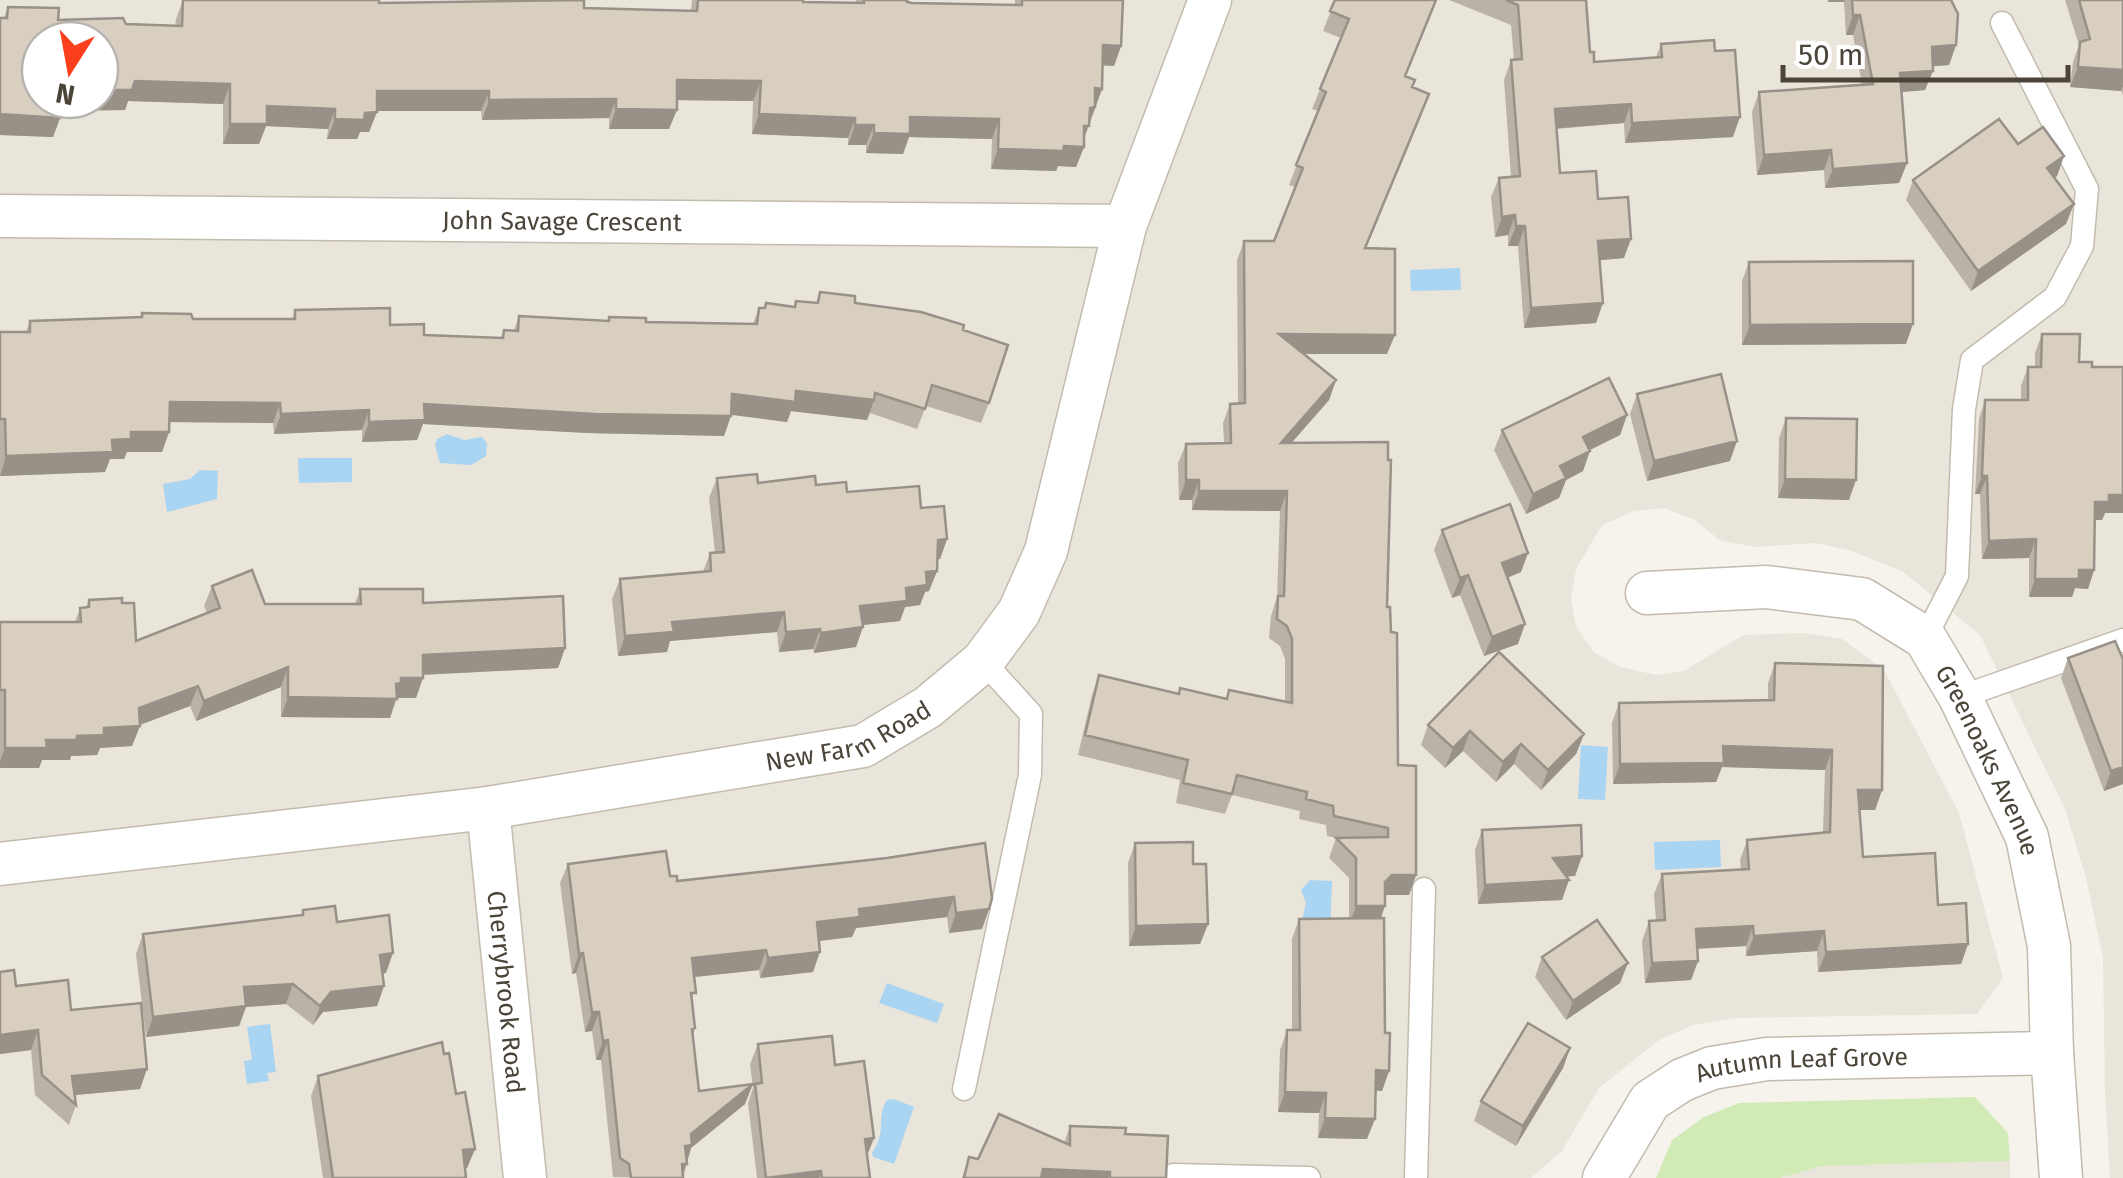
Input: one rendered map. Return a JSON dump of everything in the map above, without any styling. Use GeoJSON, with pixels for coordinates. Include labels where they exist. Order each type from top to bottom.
{"type":"FeatureCollection","features":[{"type":"Feature","properties":{"kind":"street","name":"New Farm Road"},"geometry":{"type":"LineString","coordinates":[[0,864],[488,808],[863,746],[928,707],[983,660],[1019,612],[1046,551],[1125,226],[1210,0]]}},
{"type":"Feature","properties":{"kind":"street","name":"John Savage Crescent"},"geometry":{"type":"LineString","coordinates":[[0,216],[1125,226]]}},
{"type":"Feature","properties":{"kind":"street","name":"Greenoaks Avenue"},"geometry":{"type":"LineString","coordinates":[[1647,593],[1766,587],[1862,599],[1925,638],[1960,697],[2026,837],[2049,946],[2061,1178]]}},
{"type":"Feature","properties":{"kind":"street","name":"Cherrybrook Road"},"geometry":{"type":"LineString","coordinates":[[488,808],[525,1178]]}},
{"type":"Feature","properties":{"kind":"street","name":"Autumn Leaf Grove"},"geometry":{"type":"LineString","coordinates":[[1604,1178],[1650,1101],[1682,1080],[1712,1068],[1767,1059],[2052,1052]]}},
{"type":"Feature","properties":{"kind":"lane"},"geometry":{"type":"LineString","coordinates":[[1925,638],[1957,576],[1964,409],[1972,360],[2055,297],[2082,246],[2087,189],[2002,22]]}},
{"type":"Feature","properties":{"kind":"lane"},"geometry":{"type":"LineString","coordinates":[[1960,697],[2123,640]]}},
{"type":"Feature","properties":{"kind":"lane"},"geometry":{"type":"LineString","coordinates":[[964,1089],[1030,775],[1031,714],[983,660]]}},
{"type":"Feature","properties":{"kind":"lane"},"geometry":{"type":"LineString","coordinates":[[1416,1178],[1424,890]]}},
{"type":"Feature","properties":{"kind":"lane"},"geometry":{"type":"LineString","coordinates":[[1173,1175],[1309,1178]]}},
{"type":"Feature","properties":{"kind":"shaded area"},"geometry":{"type":"Polygon","coordinates":[[[0,0],[2123,0],[2123,1178],[2110,1178],[2103,958],[2086,878],[2065,809],[1980,635],[1902,571],[1849,550],[1814,543],[1756,547],[1721,541],[1693,519],[1664,508],[1634,511],[1602,525],[1576,569],[1571,600],[1576,626],[1594,652],[1620,667],[1656,675],[1684,671],[1743,635],[1804,633],[1842,639],[1884,670],[1959,813],[2003,978],[1977,1014],[1736,1018],[1693,1025],[1659,1040],[1599,1088],[1562,1151],[1531,1178],[0,1178],[0,0]]]}},
{"type":"Feature","properties":{"kind":"shaded area"},"geometry":{"type":"Polygon","coordinates":[[[2010,1161],[2010,1178],[1780,1178],[1822,1166],[2010,1161]]]}},
{"type":"Feature","properties":{"kind":"green space"},"geometry":{"type":"Polygon","coordinates":[[[1975,1097],[2008,1133],[2010,1161],[1822,1166],[1780,1178],[1656,1178],[1672,1140],[1704,1117],[1739,1103],[1975,1097]]]}},
{"type":"Feature","properties":{"kind":"water"},"geometry":{"type":"Polygon","coordinates":[[[1460,268],[1461,290],[1411,291],[1410,270],[1460,268]]]}},
{"type":"Feature","properties":{"kind":"water"},"geometry":{"type":"Polygon","coordinates":[[[447,434],[464,440],[482,437],[487,443],[486,456],[471,465],[440,463],[435,445],[437,439],[447,434]]]}},
{"type":"Feature","properties":{"kind":"water"},"geometry":{"type":"Polygon","coordinates":[[[298,458],[352,458],[352,482],[299,483],[298,458]]]}},
{"type":"Feature","properties":{"kind":"water"},"geometry":{"type":"Polygon","coordinates":[[[200,470],[218,471],[217,499],[167,512],[163,484],[190,479],[200,470]]]}},
{"type":"Feature","properties":{"kind":"water"},"geometry":{"type":"Polygon","coordinates":[[[1581,745],[1608,747],[1605,800],[1578,799],[1581,745]]]}},
{"type":"Feature","properties":{"kind":"water"},"geometry":{"type":"Polygon","coordinates":[[[1720,840],[1721,867],[1655,870],[1654,842],[1720,840]]]}},
{"type":"Feature","properties":{"kind":"water"},"geometry":{"type":"Polygon","coordinates":[[[1310,880],[1332,881],[1330,933],[1301,924],[1306,903],[1301,890],[1310,880]]]}},
{"type":"Feature","properties":{"kind":"water"},"geometry":{"type":"Polygon","coordinates":[[[887,983],[944,1004],[937,1023],[879,1003],[887,983]]]}},
{"type":"Feature","properties":{"kind":"water"},"geometry":{"type":"Polygon","coordinates":[[[270,1024],[276,1072],[267,1073],[269,1081],[247,1084],[244,1061],[252,1060],[247,1027],[270,1024]]]}},
{"type":"Feature","properties":{"kind":"water"},"geometry":{"type":"Polygon","coordinates":[[[887,1100],[914,1107],[894,1164],[873,1157],[872,1153],[884,1107],[887,1100]]]}},
{"type":"Feature","properties":{"kind":"building"},"geometry":{"type":"Polygon","coordinates":[[[183,0],[584,0],[584,8],[697,11],[698,0],[907,0],[1022,5],[1022,0],[1123,0],[1121,46],[1103,45],[1102,89],[1095,88],[1095,107],[1090,108],[1089,126],[1084,126],[1084,147],[1064,146],[1063,151],[998,149],[999,119],[910,117],[910,134],[874,133],[874,125],[855,125],[855,118],[759,114],[761,81],[677,80],[677,110],[616,109],[616,99],[489,100],[489,91],[377,91],[377,112],[365,113],[364,120],[335,119],[335,109],[267,106],[267,124],[230,124],[230,84],[135,81],[132,90],[120,90],[120,20],[58,20],[123,18],[126,24],[182,26],[183,0]]]}},
{"type":"Feature","properties":{"kind":"building"},"geometry":{"type":"Polygon","coordinates":[[[1335,0],[1436,0],[1405,76],[1415,80],[1412,87],[1429,94],[1365,248],[1395,249],[1395,335],[1279,334],[1336,380],[1281,443],[1388,442],[1391,460],[1387,607],[1391,632],[1397,633],[1398,765],[1416,766],[1416,875],[1392,875],[1385,882],[1385,906],[1356,906],[1356,858],[1336,838],[1388,837],[1388,828],[1334,816],[1333,806],[1306,799],[1307,792],[1237,775],[1232,794],[1183,783],[1188,760],[1085,735],[1099,675],[1179,694],[1180,688],[1227,699],[1229,690],[1292,703],[1292,639],[1287,626],[1277,619],[1278,596],[1284,596],[1287,491],[1199,491],[1199,480],[1186,480],[1186,444],[1231,443],[1230,404],[1245,403],[1244,241],[1274,241],[1303,168],[1296,165],[1326,92],[1320,89],[1349,19],[1330,11],[1335,0]]]}},
{"type":"Feature","properties":{"kind":"building"},"geometry":{"type":"Polygon","coordinates":[[[1506,0],[1586,0],[1594,62],[1662,57],[1661,44],[1714,40],[1715,51],[1735,50],[1740,117],[1632,123],[1631,104],[1555,109],[1560,173],[1596,171],[1598,199],[1628,197],[1631,239],[1598,241],[1603,303],[1531,308],[1525,226],[1516,226],[1515,215],[1502,217],[1499,178],[1520,176],[1511,60],[1522,59],[1518,5],[1506,0]]]}},
{"type":"Feature","properties":{"kind":"building"},"geometry":{"type":"Polygon","coordinates":[[[1852,0],[1951,0],[1958,14],[1956,45],[1932,47],[1933,71],[1900,73],[1907,163],[1833,169],[1831,150],[1764,155],[1759,92],[1873,84],[1860,15],[1853,15],[1852,0]]]}},
{"type":"Feature","properties":{"kind":"building"},"geometry":{"type":"Polygon","coordinates":[[[2079,0],[2123,0],[2123,70],[2078,67],[2080,42],[2090,39],[2079,0]]]}},
{"type":"Feature","properties":{"kind":"building"},"geometry":{"type":"Polygon","coordinates":[[[8,7],[59,8],[58,20],[20,20],[20,115],[0,114],[0,18],[7,18],[8,7]]]}},
{"type":"Feature","properties":{"kind":"building"},"geometry":{"type":"Polygon","coordinates":[[[1999,119],[2018,144],[2043,127],[2064,156],[2047,168],[2074,204],[1978,271],[1913,180],[1999,119]]]}},
{"type":"Feature","properties":{"kind":"building"},"geometry":{"type":"Polygon","coordinates":[[[1913,261],[1913,324],[1750,325],[1749,262],[1913,261]]]}},
{"type":"Feature","properties":{"kind":"building"},"geometry":{"type":"Polygon","coordinates":[[[820,292],[855,296],[855,303],[921,312],[964,325],[963,330],[1008,345],[989,403],[932,385],[925,409],[875,393],[874,400],[796,391],[795,402],[732,394],[731,416],[595,414],[424,404],[425,420],[369,422],[369,410],[281,414],[280,403],[170,402],[169,432],[131,432],[131,439],[112,440],[113,452],[6,456],[5,419],[0,419],[0,332],[30,332],[30,321],[142,317],[142,313],[191,314],[193,319],[295,319],[295,310],[390,308],[390,325],[424,324],[424,335],[503,338],[504,330],[518,331],[519,316],[757,324],[759,308],[765,308],[766,303],[795,307],[796,301],[818,303],[820,292]]]}},
{"type":"Feature","properties":{"kind":"building"},"geometry":{"type":"Polygon","coordinates":[[[2042,334],[2080,334],[2079,362],[2092,362],[2092,367],[2123,367],[2123,495],[2109,495],[2109,502],[2095,502],[2094,570],[2079,570],[2079,579],[2035,579],[2036,539],[1989,541],[1987,476],[1982,476],[1985,400],[2028,400],[2028,367],[2041,367],[2042,334]]]}},
{"type":"Feature","properties":{"kind":"building"},"geometry":{"type":"Polygon","coordinates":[[[1721,374],[1737,441],[1654,461],[1637,394],[1721,374]]]}},
{"type":"Feature","properties":{"kind":"building"},"geometry":{"type":"Polygon","coordinates":[[[1609,378],[1627,415],[1583,437],[1590,451],[1560,466],[1566,478],[1533,494],[1502,430],[1609,378]]]}},
{"type":"Feature","properties":{"kind":"building"},"geometry":{"type":"Polygon","coordinates":[[[1786,418],[1857,419],[1856,480],[1785,479],[1786,418]]]}},
{"type":"Feature","properties":{"kind":"building"},"geometry":{"type":"Polygon","coordinates":[[[757,474],[758,483],[815,476],[816,485],[846,482],[847,492],[919,486],[921,508],[944,506],[947,539],[938,540],[937,571],[926,572],[927,585],[906,588],[907,601],[860,606],[863,627],[821,633],[820,629],[786,632],[784,612],[672,622],[674,632],[625,636],[620,579],[711,571],[710,553],[724,552],[717,478],[757,474]]]}},
{"type":"Feature","properties":{"kind":"building"},"geometry":{"type":"Polygon","coordinates":[[[1510,504],[1528,553],[1502,563],[1525,624],[1492,637],[1468,575],[1460,578],[1442,530],[1510,504]]]}},
{"type":"Feature","properties":{"kind":"building"},"geometry":{"type":"Polygon","coordinates":[[[252,570],[265,604],[361,604],[360,589],[423,589],[423,603],[563,596],[565,648],[423,655],[423,678],[401,678],[401,683],[396,684],[397,699],[288,697],[288,667],[204,701],[198,686],[139,708],[140,726],[104,728],[104,735],[77,736],[77,740],[46,740],[47,748],[5,748],[0,622],[81,622],[80,608],[89,607],[89,600],[122,598],[122,603],[134,603],[136,641],[220,608],[212,586],[252,570]]]}},
{"type":"Feature","properties":{"kind":"building"},"geometry":{"type":"Polygon","coordinates":[[[2115,641],[2123,659],[2123,767],[2111,771],[2068,658],[2115,641]]]}},
{"type":"Feature","properties":{"kind":"building"},"geometry":{"type":"Polygon","coordinates":[[[1499,652],[1584,734],[1548,770],[1521,744],[1503,762],[1470,731],[1453,748],[1428,725],[1499,652]]]}},
{"type":"Feature","properties":{"kind":"building"},"geometry":{"type":"Polygon","coordinates":[[[1775,663],[1883,666],[1882,790],[1858,790],[1863,857],[1935,853],[1938,905],[1966,903],[1968,944],[1826,952],[1824,931],[1754,936],[1753,926],[1696,929],[1698,961],[1652,963],[1649,921],[1665,920],[1662,874],[1749,869],[1747,840],[1830,832],[1832,750],[1723,746],[1724,763],[1620,764],[1619,703],[1774,700],[1775,663]]]}},
{"type":"Feature","properties":{"kind":"building"},"geometry":{"type":"Polygon","coordinates":[[[1581,825],[1582,856],[1553,858],[1569,880],[1485,885],[1482,830],[1581,825]]]}},
{"type":"Feature","properties":{"kind":"building"},"geometry":{"type":"Polygon","coordinates":[[[1193,842],[1193,864],[1206,864],[1208,924],[1136,926],[1135,843],[1193,842]]]}},
{"type":"Feature","properties":{"kind":"building"},"geometry":{"type":"Polygon","coordinates":[[[985,843],[992,898],[989,909],[956,913],[954,897],[859,909],[860,917],[817,922],[820,952],[768,958],[766,950],[692,958],[696,993],[691,993],[695,1028],[692,1029],[699,1091],[753,1084],[691,1134],[692,1145],[685,1146],[687,1164],[682,1164],[683,1178],[631,1178],[629,1164],[620,1158],[608,1040],[603,1041],[599,1012],[592,1012],[583,953],[579,954],[568,864],[666,851],[670,876],[677,876],[677,881],[985,843]]]}},
{"type":"Feature","properties":{"kind":"building"},"geometry":{"type":"Polygon","coordinates":[[[335,906],[337,922],[389,915],[393,953],[380,955],[384,986],[331,992],[320,1006],[293,984],[244,987],[246,1006],[153,1017],[143,934],[303,915],[303,910],[335,906]]]}},
{"type":"Feature","properties":{"kind":"building"},"geometry":{"type":"Polygon","coordinates":[[[1384,918],[1389,1071],[1376,1070],[1375,1119],[1325,1118],[1326,1093],[1285,1092],[1287,1030],[1300,1030],[1299,919],[1384,918]]]}},
{"type":"Feature","properties":{"kind":"building"},"geometry":{"type":"Polygon","coordinates":[[[1597,920],[1628,963],[1573,1001],[1542,957],[1597,920]]]}},
{"type":"Feature","properties":{"kind":"building"},"geometry":{"type":"Polygon","coordinates":[[[14,970],[16,986],[68,980],[71,1010],[141,1003],[147,1069],[72,1076],[76,1105],[42,1075],[38,1030],[0,1035],[0,972],[14,970]]]}},
{"type":"Feature","properties":{"kind":"building"},"geometry":{"type":"Polygon","coordinates":[[[1528,1023],[1570,1048],[1523,1126],[1481,1101],[1528,1023]]]}},
{"type":"Feature","properties":{"kind":"building"},"geometry":{"type":"Polygon","coordinates":[[[832,1036],[835,1065],[864,1061],[874,1138],[865,1139],[870,1178],[822,1178],[821,1171],[766,1178],[755,1084],[762,1083],[758,1044],[832,1036]]]}},
{"type":"Feature","properties":{"kind":"building"},"geometry":{"type":"Polygon","coordinates":[[[442,1042],[444,1054],[449,1053],[456,1094],[465,1092],[475,1149],[463,1150],[466,1178],[333,1178],[318,1076],[442,1042]]]}},
{"type":"Feature","properties":{"kind":"building"},"geometry":{"type":"Polygon","coordinates":[[[999,1114],[1070,1145],[1070,1126],[1126,1128],[1125,1134],[1168,1136],[1166,1178],[1110,1178],[1110,1172],[1043,1169],[1041,1178],[964,1178],[969,1157],[978,1159],[999,1114]]]}}]}
